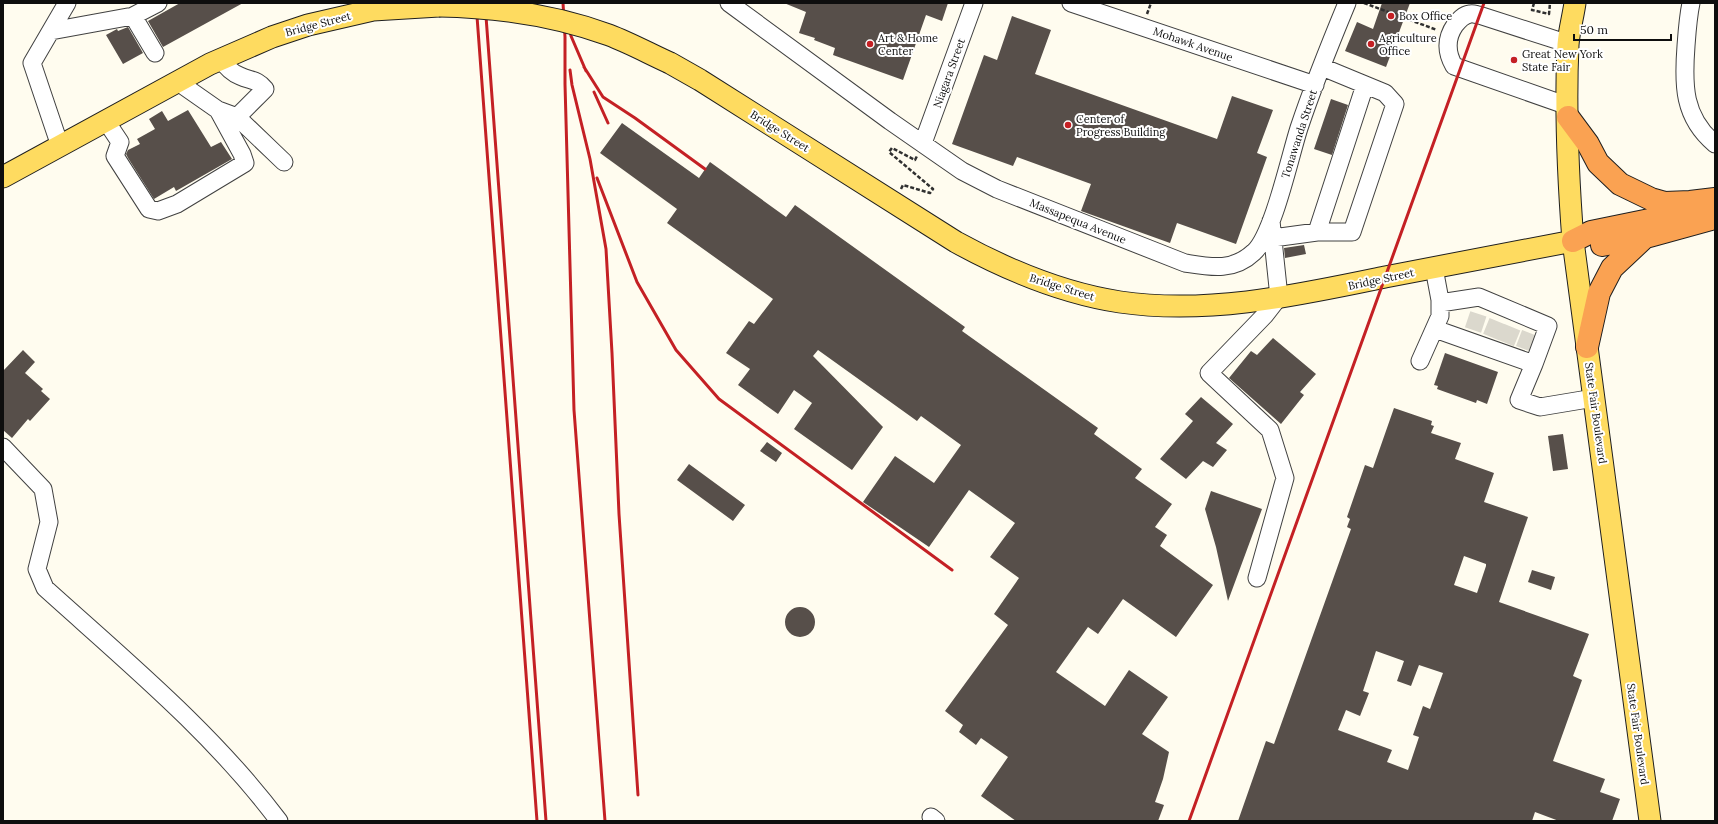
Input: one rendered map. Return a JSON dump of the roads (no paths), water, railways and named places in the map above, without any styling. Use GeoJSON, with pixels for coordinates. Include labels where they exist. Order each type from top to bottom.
{"type":"FeatureCollection","features":[{"type":"Feature","properties":{"kind":"highway"},"geometry":{"type":"LineString","coordinates":[[1568,111],[1598,163],[1620,184],[1651,199],[1665,203],[1715,200]]}},
{"type":"Feature","properties":{"kind":"highway"},"geometry":{"type":"LineString","coordinates":[[1574,241],[1591,232],[1674,215],[1715,200]]}},
{"type":"Feature","properties":{"kind":"highway"},"geometry":{"type":"LineString","coordinates":[[1574,241],[1592,247],[1646,237],[1715,218]]}},
{"type":"Feature","properties":{"kind":"highway"},"geometry":{"type":"LineString","coordinates":[[1587,347],[1599,293],[1612,268],[1646,237]]}},
{"type":"Feature","properties":{"kind":"main road","name":"State Fair Boulevard"},"geometry":{"type":"LineString","coordinates":[[1575,3],[1568,44],[1568,181],[1587,347],[1650,819]]}},
{"type":"Feature","properties":{"kind":"main road","name":"Bridge Street"},"geometry":{"type":"LineString","coordinates":[[3,177],[178,82],[221,60],[272,37],[308,25],[373,10],[439,6],[477,7],[555,19],[610,35],[670,63],[700,80],[956,242],[990,261],[1056,287],[1082,294],[1120,302],[1177,307],[1238,303],[1336,288],[1574,241]]}},
{"type":"Feature","properties":{"kind":"lane"},"geometry":{"type":"LineString","coordinates":[[60,146],[32,63],[67,3]]}},
{"type":"Feature","properties":{"kind":"lane"},"geometry":{"type":"LineString","coordinates":[[51,31],[133,16],[158,3]]}},
{"type":"Feature","properties":{"kind":"lane","name":"Massapequa Avenue"},"geometry":{"type":"LineString","coordinates":[[729,3],[883,117],[962,171],[997,189],[1185,263],[1215,268],[1243,260]]}},
{"type":"Feature","properties":{"kind":"lane","name":"Niagara Street"},"geometry":{"type":"LineString","coordinates":[[923,143],[974,3]]}},
{"type":"Feature","properties":{"kind":"lane","name":"Mohawk Avenue"},"geometry":{"type":"LineString","coordinates":[[1071,3],[1315,85]]}},
{"type":"Feature","properties":{"kind":"lane","name":"Tonawanda Street"},"geometry":{"type":"LineString","coordinates":[[1243,260],[1254,252],[1261,243],[1271,221],[1299,127],[1347,3]]}},
{"type":"Feature","properties":{"kind":"lane"},"geometry":{"type":"LineString","coordinates":[[1691,3],[1684,74],[1685,93],[1692,115],[1705,135],[1715,144]]}},
{"type":"Feature","properties":{"kind":"lane"},"geometry":{"type":"LineString","coordinates":[[1568,44],[1479,15],[1470,14],[1460,18],[1449,34],[1448,56],[1454,66],[1568,111]]}},
{"type":"Feature","properties":{"kind":"lane"},"geometry":{"type":"LineString","coordinates":[[133,16],[155,53]]}},
{"type":"Feature","properties":{"kind":"lane"},"geometry":{"type":"LineString","coordinates":[[221,60],[228,69],[240,76],[260,82],[265,89],[237,117]]}},
{"type":"Feature","properties":{"kind":"lane"},"geometry":{"type":"LineString","coordinates":[[1273,238],[1317,232],[1352,232],[1395,104],[1385,93],[1322,67]]}},
{"type":"Feature","properties":{"kind":"lane"},"geometry":{"type":"LineString","coordinates":[[178,82],[218,110],[237,117],[284,162]]}},
{"type":"Feature","properties":{"kind":"lane"},"geometry":{"type":"LineString","coordinates":[[1317,232],[1365,85]]}},
{"type":"Feature","properties":{"kind":"lane"},"geometry":{"type":"LineString","coordinates":[[106,121],[120,142],[115,156],[149,209],[158,211],[177,204],[245,163],[242,154],[218,110]]}},
{"type":"Feature","properties":{"kind":"lane"},"geometry":{"type":"LineString","coordinates":[[1257,578],[1285,478],[1270,430],[1209,373],[1279,297],[1271,221]]}},
{"type":"Feature","properties":{"kind":"lane"},"geometry":{"type":"LineString","coordinates":[[1420,361],[1440,316],[1440,303],[1434,268]]}},
{"type":"Feature","properties":{"kind":"lane"},"geometry":{"type":"LineString","coordinates":[[1440,303],[1479,297],[1482,304],[1534,324],[1548,326],[1526,358],[1519,400],[1540,407],[1594,398]]}},
{"type":"Feature","properties":{"kind":"lane"},"geometry":{"type":"LineString","coordinates":[[1434,329],[1470,336],[1526,358]]}},
{"type":"Feature","properties":{"kind":"lane"},"geometry":{"type":"LineString","coordinates":[[3,447],[43,489],[49,522],[37,569],[45,588],[179,709],[258,792],[279,821]]}},
{"type":"Feature","properties":{"kind":"tunnel"},"geometry":{"type":"LineString","coordinates":[[1473,330],[1480,309]]}},
{"type":"Feature","properties":{"kind":"tunnel"},"geometry":{"type":"LineString","coordinates":[[1491,337],[1500,315]]}},
{"type":"Feature","properties":{"kind":"tunnel"},"geometry":{"type":"LineString","coordinates":[[1506,343],[1515,321]]}},
{"type":"Feature","properties":{"kind":"tunnel"},"geometry":{"type":"LineString","coordinates":[[1524,349],[1532,328]]}},
{"type":"Feature","properties":{"kind":"railway"},"geometry":{"type":"LineString","coordinates":[[476,3],[537,821]]}},
{"type":"Feature","properties":{"kind":"railway"},"geometry":{"type":"LineString","coordinates":[[485,3],[546,821]]}},
{"type":"Feature","properties":{"kind":"railway"},"geometry":{"type":"LineString","coordinates":[[563,3],[574,410],[605,821]]}},
{"type":"Feature","properties":{"kind":"railway"},"geometry":{"type":"LineString","coordinates":[[1189,821],[1484,3]]}},
{"type":"Feature","properties":{"kind":"railway"},"geometry":{"type":"LineString","coordinates":[[569,26],[571,36],[586,71]]}},
{"type":"Feature","properties":{"kind":"railway"},"geometry":{"type":"LineString","coordinates":[[584,67],[603,97],[635,118],[705,169]]}},
{"type":"Feature","properties":{"kind":"railway"},"geometry":{"type":"LineString","coordinates":[[570,70],[572,85],[590,159],[606,249],[619,514],[638,795]]}},
{"type":"Feature","properties":{"kind":"railway"},"geometry":{"type":"LineString","coordinates":[[594,92],[608,123]]}},
{"type":"Feature","properties":{"kind":"railway"},"geometry":{"type":"LineString","coordinates":[[597,178],[637,282],[676,350],[719,399],[952,570]]}},
{"type":"Feature","properties":{"kind":"place","name":"Box Office"},"geometry":{"type":"Point","coordinates":[1391,16]}},
{"type":"Feature","properties":{"kind":"place","name":"Art & Home Center"},"geometry":{"type":"Point","coordinates":[870,44]}},
{"type":"Feature","properties":{"kind":"place","name":"Agriculture Office"},"geometry":{"type":"Point","coordinates":[1371,44]}},
{"type":"Feature","properties":{"kind":"place","name":"Great New York State Fair"},"geometry":{"type":"Point","coordinates":[1514,60]}},
{"type":"Feature","properties":{"kind":"place","name":"Center of Progress Building"},"geometry":{"type":"Point","coordinates":[1068,125]}}]}
